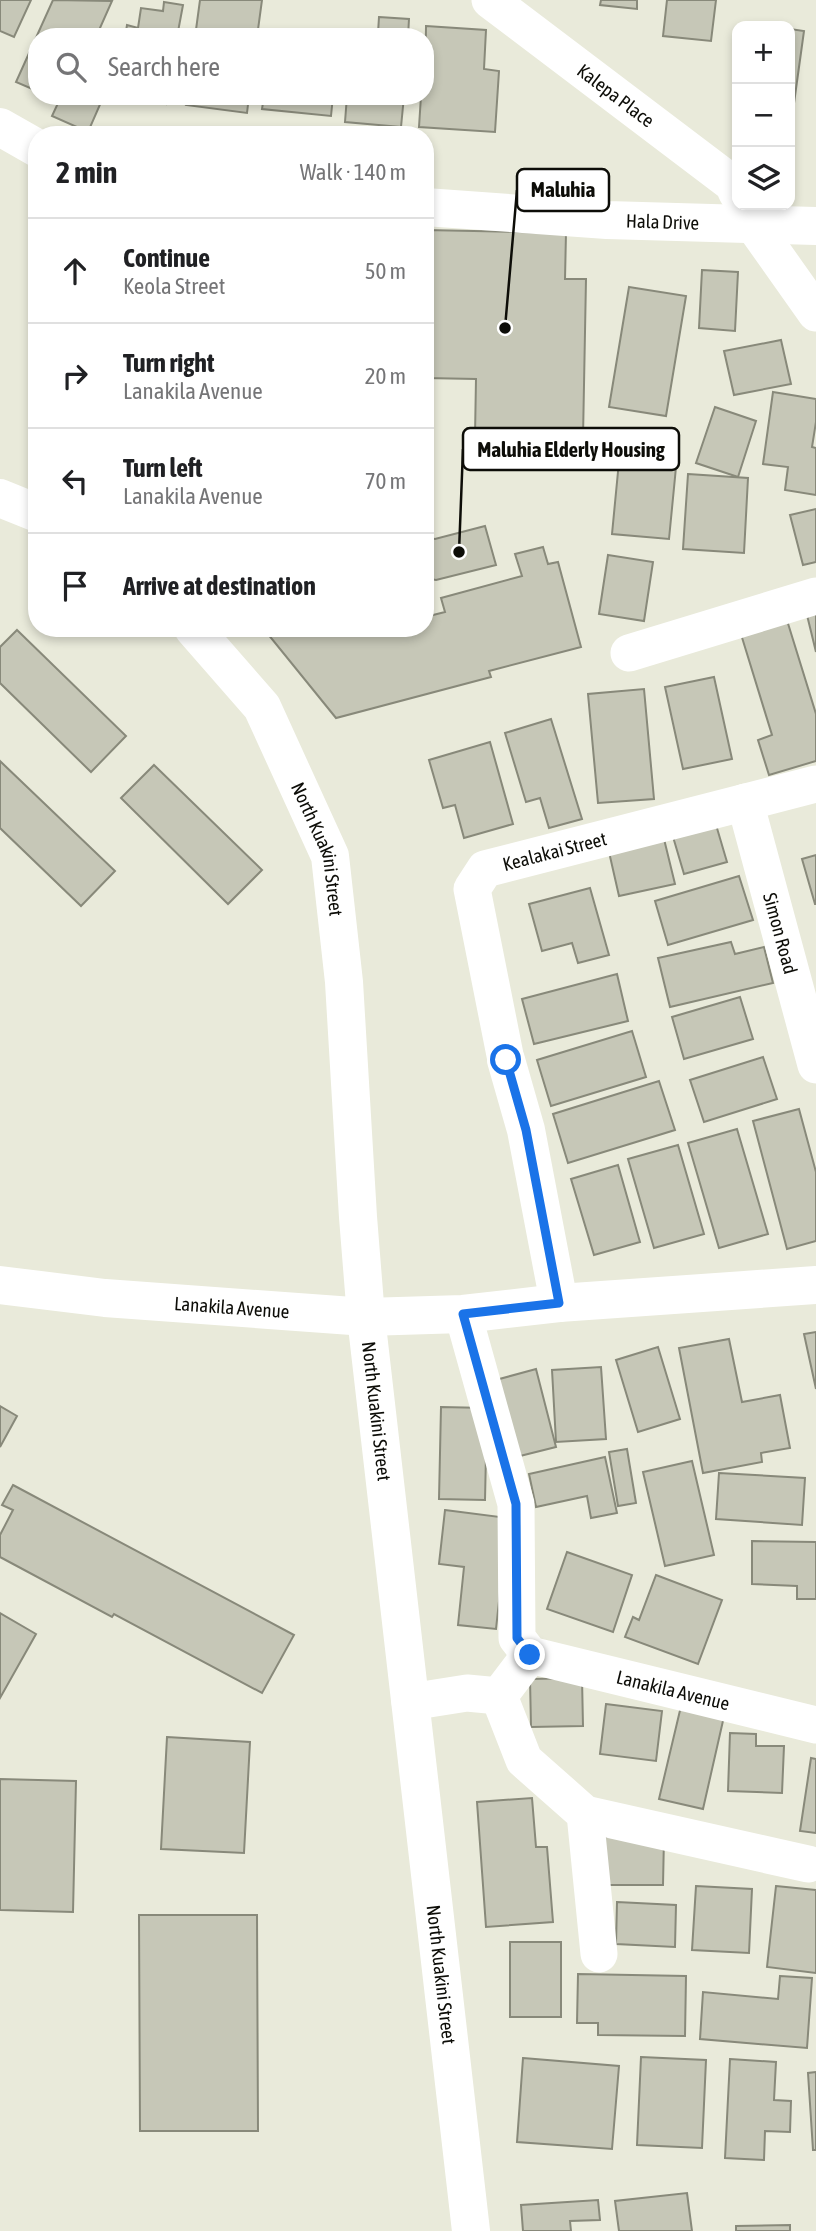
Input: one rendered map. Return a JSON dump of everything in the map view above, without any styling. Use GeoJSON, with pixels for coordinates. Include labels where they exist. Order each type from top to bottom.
{"type":"FeatureCollection","features":[{"type":"Feature","properties":{"kind":"street","name":"Kalepa Place"},"geometry":{"type":"LineString","coordinates":[[490,0],[732,183]]}},
{"type":"Feature","properties":{"kind":"street"},"geometry":{"type":"LineString","coordinates":[[0,127],[28,143]]}},
{"type":"Feature","properties":{"kind":"street","name":"Hala Drive"},"geometry":{"type":"LineString","coordinates":[[434,208],[607,220],[732,208]]}},
{"type":"Feature","properties":{"kind":"street","name":"Kalepa Place"},"geometry":{"type":"LineString","coordinates":[[747,210],[816,313]]}},
{"type":"Feature","properties":{"kind":"street","name":"Hala Drive"},"geometry":{"type":"LineString","coordinates":[[756,210],[816,226]]}},
{"type":"Feature","properties":{"kind":"street"},"geometry":{"type":"LineString","coordinates":[[0,498],[28,509]]}},
{"type":"Feature","properties":{"kind":"street"},"geometry":{"type":"LineString","coordinates":[[629,653],[816,596]]}},
{"type":"Feature","properties":{"kind":"street","name":"North Kuakini Street"},"geometry":{"type":"LineString","coordinates":[[201,637],[262,707],[330,856],[344,982],[366,1317],[471,2231]]}},
{"type":"Feature","properties":{"kind":"street","name":"Kealakai Street"},"geometry":{"type":"LineString","coordinates":[[506,1060],[472,889],[485,869],[816,784]]}},
{"type":"Feature","properties":{"kind":"street","name":"Simon Road"},"geometry":{"type":"LineString","coordinates":[[745,802],[816,1065]]}},
{"type":"Feature","properties":{"kind":"street"},"geometry":{"type":"LineString","coordinates":[[506,1060],[526,1130],[559,1303]]}},
{"type":"Feature","properties":{"kind":"street","name":"Lanakila Avenue"},"geometry":{"type":"LineString","coordinates":[[0,1285],[106,1298],[366,1317],[463,1314],[559,1303],[816,1285]]}},
{"type":"Feature","properties":{"kind":"street"},"geometry":{"type":"LineString","coordinates":[[463,1314],[516,1504],[517,1638],[530,1655],[499,1696]]}},
{"type":"Feature","properties":{"kind":"street","name":"Lanakila Avenue"},"geometry":{"type":"LineString","coordinates":[[530,1655],[816,1725]]}},
{"type":"Feature","properties":{"kind":"street"},"geometry":{"type":"LineString","coordinates":[[410,1702],[467,1693],[499,1696]]}},
{"type":"Feature","properties":{"kind":"street"},"geometry":{"type":"LineString","coordinates":[[499,1696],[524,1760],[585,1814],[808,1864]]}},
{"type":"Feature","properties":{"kind":"street"},"geometry":{"type":"LineString","coordinates":[[585,1814],[598,1954]]}},
{"type":"Feature","properties":{"kind":"building"},"geometry":{"type":"Polygon","coordinates":[[[0,0],[31,0],[14,37],[0,31],[0,0]]]}},
{"type":"Feature","properties":{"kind":"building"},"geometry":{"type":"Polygon","coordinates":[[[53,0],[112,1],[100,28],[40,28],[53,0]]]}},
{"type":"Feature","properties":{"kind":"building"},"geometry":{"type":"Polygon","coordinates":[[[200,0],[262,0],[258,28],[196,28],[200,0]]]}},
{"type":"Feature","properties":{"kind":"building"},"geometry":{"type":"Polygon","coordinates":[[[601,0],[637,0],[637,9],[600,5],[601,0]]]}},
{"type":"Feature","properties":{"kind":"building"},"geometry":{"type":"Polygon","coordinates":[[[667,0],[716,0],[711,41],[663,36],[667,0]]]}},
{"type":"Feature","properties":{"kind":"building"},"geometry":{"type":"Polygon","coordinates":[[[164,2],[183,5],[179,28],[138,28],[141,8],[163,11],[164,2]]]}},
{"type":"Feature","properties":{"kind":"building"},"geometry":{"type":"Polygon","coordinates":[[[379,17],[409,19],[408,28],[378,28],[379,17]]]}},
{"type":"Feature","properties":{"kind":"building"},"geometry":{"type":"Polygon","coordinates":[[[426,26],[486,30],[484,69],[499,71],[495,132],[419,126],[420,105],[434,105],[434,28],[426,26]]]}},
{"type":"Feature","properties":{"kind":"building"},"geometry":{"type":"Polygon","coordinates":[[[795,30],[804,31],[795,96],[795,30]]]}},
{"type":"Feature","properties":{"kind":"building"},"geometry":{"type":"Polygon","coordinates":[[[28,55],[28,87],[16,82],[28,55]]]}},
{"type":"Feature","properties":{"kind":"building"},"geometry":{"type":"Polygon","coordinates":[[[57,105],[100,105],[91,126],[74,126],[52,116],[57,105]]]}},
{"type":"Feature","properties":{"kind":"building"},"geometry":{"type":"Polygon","coordinates":[[[186,105],[248,105],[247,113],[186,105]]]}},
{"type":"Feature","properties":{"kind":"building"},"geometry":{"type":"Polygon","coordinates":[[[263,105],[332,105],[331,116],[262,109],[263,105]]]}},
{"type":"Feature","properties":{"kind":"building"},"geometry":{"type":"Polygon","coordinates":[[[346,105],[403,105],[401,126],[345,122],[346,105]]]}},
{"type":"Feature","properties":{"kind":"building"},"geometry":{"type":"Polygon","coordinates":[[[434,230],[566,233],[565,279],[586,279],[583,438],[475,436],[476,379],[434,378],[434,230]]]}},
{"type":"Feature","properties":{"kind":"building"},"geometry":{"type":"Polygon","coordinates":[[[702,270],[738,272],[735,331],[699,328],[702,270]]]}},
{"type":"Feature","properties":{"kind":"building"},"geometry":{"type":"Polygon","coordinates":[[[629,287],[686,296],[666,416],[609,407],[629,287]]]}},
{"type":"Feature","properties":{"kind":"building"},"geometry":{"type":"Polygon","coordinates":[[[781,340],[791,384],[734,395],[724,351],[781,340]]]}},
{"type":"Feature","properties":{"kind":"building"},"geometry":{"type":"Polygon","coordinates":[[[773,392],[816,399],[812,447],[816,448],[816,495],[785,490],[788,467],[763,464],[773,392]]]}},
{"type":"Feature","properties":{"kind":"building"},"geometry":{"type":"Polygon","coordinates":[[[715,407],[756,421],[738,477],[696,463],[715,407]]]}},
{"type":"Feature","properties":{"kind":"building"},"geometry":{"type":"Polygon","coordinates":[[[620,451],[677,457],[669,539],[612,534],[620,451]]]}},
{"type":"Feature","properties":{"kind":"building"},"geometry":{"type":"Polygon","coordinates":[[[688,474],[748,478],[744,553],[683,549],[688,474]]]}},
{"type":"Feature","properties":{"kind":"building"},"geometry":{"type":"Polygon","coordinates":[[[816,509],[816,562],[803,565],[790,515],[816,509]]]}},
{"type":"Feature","properties":{"kind":"building"},"geometry":{"type":"Polygon","coordinates":[[[485,526],[496,565],[434,580],[435,539],[485,526]]]}},
{"type":"Feature","properties":{"kind":"building"},"geometry":{"type":"Polygon","coordinates":[[[543,547],[548,564],[558,562],[581,647],[489,671],[491,677],[336,718],[270,637],[434,637],[434,615],[445,612],[441,598],[522,576],[515,554],[543,547]]]}},
{"type":"Feature","properties":{"kind":"building"},"geometry":{"type":"Polygon","coordinates":[[[608,555],[653,562],[644,621],[599,614],[608,555]]]}},
{"type":"Feature","properties":{"kind":"building"},"geometry":{"type":"Polygon","coordinates":[[[816,609],[816,652],[806,611],[816,609]]]}},
{"type":"Feature","properties":{"kind":"building"},"geometry":{"type":"Polygon","coordinates":[[[786,617],[816,714],[816,761],[769,775],[758,740],[772,735],[740,631],[786,617]]]}},
{"type":"Feature","properties":{"kind":"building"},"geometry":{"type":"Polygon","coordinates":[[[17,630],[126,736],[91,772],[0,683],[0,647],[17,630]]]}},
{"type":"Feature","properties":{"kind":"building"},"geometry":{"type":"Polygon","coordinates":[[[714,677],[732,759],[683,769],[665,687],[714,677]]]}},
{"type":"Feature","properties":{"kind":"building"},"geometry":{"type":"Polygon","coordinates":[[[644,689],[654,799],[598,803],[588,694],[644,689]]]}},
{"type":"Feature","properties":{"kind":"building"},"geometry":{"type":"Polygon","coordinates":[[[551,719],[582,819],[549,828],[540,798],[526,802],[505,733],[551,719]]]}},
{"type":"Feature","properties":{"kind":"building"},"geometry":{"type":"Polygon","coordinates":[[[490,742],[513,824],[464,838],[455,805],[443,808],[429,760],[490,742]]]}},
{"type":"Feature","properties":{"kind":"building"},"geometry":{"type":"Polygon","coordinates":[[[0,761],[115,871],[81,906],[0,828],[0,761]]]}},
{"type":"Feature","properties":{"kind":"building"},"geometry":{"type":"Polygon","coordinates":[[[154,765],[262,870],[228,904],[121,798],[154,765]]]}},
{"type":"Feature","properties":{"kind":"building"},"geometry":{"type":"Polygon","coordinates":[[[714,818],[727,862],[684,874],[671,830],[714,818]]]}},
{"type":"Feature","properties":{"kind":"building"},"geometry":{"type":"Polygon","coordinates":[[[664,839],[675,884],[619,896],[609,852],[664,839]]]}},
{"type":"Feature","properties":{"kind":"building"},"geometry":{"type":"Polygon","coordinates":[[[816,855],[816,904],[815,904],[802,859],[816,855]]]}},
{"type":"Feature","properties":{"kind":"building"},"geometry":{"type":"Polygon","coordinates":[[[739,876],[753,920],[668,945],[655,901],[739,876]]]}},
{"type":"Feature","properties":{"kind":"building"},"geometry":{"type":"Polygon","coordinates":[[[590,888],[609,955],[578,963],[572,943],[542,951],[529,904],[590,888]]]}},
{"type":"Feature","properties":{"kind":"building"},"geometry":{"type":"Polygon","coordinates":[[[731,942],[735,954],[764,947],[773,983],[670,1007],[658,958],[731,942]]]}},
{"type":"Feature","properties":{"kind":"building"},"geometry":{"type":"Polygon","coordinates":[[[617,974],[628,1021],[534,1044],[522,999],[617,974]]]}},
{"type":"Feature","properties":{"kind":"building"},"geometry":{"type":"Polygon","coordinates":[[[740,997],[753,1039],[684,1059],[672,1017],[740,997]]]}},
{"type":"Feature","properties":{"kind":"building"},"geometry":{"type":"Polygon","coordinates":[[[632,1031],[646,1077],[551,1106],[537,1060],[632,1031]]]}},
{"type":"Feature","properties":{"kind":"building"},"geometry":{"type":"Polygon","coordinates":[[[763,1057],[777,1099],[704,1122],[690,1080],[763,1057]]]}},
{"type":"Feature","properties":{"kind":"building"},"geometry":{"type":"Polygon","coordinates":[[[659,1081],[675,1130],[568,1163],[553,1114],[659,1081]]]}},
{"type":"Feature","properties":{"kind":"building"},"geometry":{"type":"Polygon","coordinates":[[[799,1109],[816,1172],[816,1241],[787,1249],[753,1121],[799,1109]]]}},
{"type":"Feature","properties":{"kind":"building"},"geometry":{"type":"Polygon","coordinates":[[[737,1129],[768,1234],[719,1248],[688,1143],[737,1129]]]}},
{"type":"Feature","properties":{"kind":"building"},"geometry":{"type":"Polygon","coordinates":[[[678,1145],[704,1234],[654,1248],[628,1159],[678,1145]]]}},
{"type":"Feature","properties":{"kind":"building"},"geometry":{"type":"Polygon","coordinates":[[[618,1165],[640,1242],[594,1255],[571,1179],[618,1165]]]}},
{"type":"Feature","properties":{"kind":"building"},"geometry":{"type":"Polygon","coordinates":[[[816,1332],[816,1389],[804,1334],[816,1332]]]}},
{"type":"Feature","properties":{"kind":"building"},"geometry":{"type":"Polygon","coordinates":[[[729,1339],[742,1402],[780,1395],[790,1448],[761,1453],[762,1462],[703,1473],[679,1348],[729,1339]]]}},
{"type":"Feature","properties":{"kind":"building"},"geometry":{"type":"Polygon","coordinates":[[[658,1347],[680,1419],[638,1432],[616,1360],[658,1347]]]}},
{"type":"Feature","properties":{"kind":"building"},"geometry":{"type":"Polygon","coordinates":[[[601,1367],[606,1439],[556,1442],[552,1370],[601,1367]]]}},
{"type":"Feature","properties":{"kind":"building"},"geometry":{"type":"Polygon","coordinates":[[[536,1369],[556,1447],[512,1458],[492,1381],[536,1369]]]}},
{"type":"Feature","properties":{"kind":"building"},"geometry":{"type":"Polygon","coordinates":[[[0,1406],[17,1416],[0,1447],[0,1406]]]}},
{"type":"Feature","properties":{"kind":"building"},"geometry":{"type":"Polygon","coordinates":[[[441,1407],[487,1408],[485,1500],[439,1499],[441,1407]]]}},
{"type":"Feature","properties":{"kind":"building"},"geometry":{"type":"Polygon","coordinates":[[[627,1449],[636,1503],[618,1506],[609,1452],[627,1449]]]}},
{"type":"Feature","properties":{"kind":"building"},"geometry":{"type":"Polygon","coordinates":[[[605,1457],[617,1513],[591,1518],[587,1496],[536,1507],[529,1474],[605,1457]]]}},
{"type":"Feature","properties":{"kind":"building"},"geometry":{"type":"Polygon","coordinates":[[[692,1461],[714,1555],[665,1566],[643,1472],[692,1461]]]}},
{"type":"Feature","properties":{"kind":"building"},"geometry":{"type":"Polygon","coordinates":[[[719,1473],[805,1478],[802,1525],[716,1519],[719,1473]]]}},
{"type":"Feature","properties":{"kind":"building"},"geometry":{"type":"Polygon","coordinates":[[[13,1485],[294,1635],[262,1693],[0,1557],[0,1535],[13,1510],[2,1505],[13,1485]]]}},
{"type":"Feature","properties":{"kind":"building"},"geometry":{"type":"Polygon","coordinates":[[[445,1510],[508,1518],[496,1629],[458,1625],[464,1567],[439,1564],[445,1510]]]}},
{"type":"Feature","properties":{"kind":"building"},"geometry":{"type":"Polygon","coordinates":[[[752,1541],[816,1542],[816,1599],[797,1599],[797,1586],[752,1584],[752,1541]]]}},
{"type":"Feature","properties":{"kind":"building"},"geometry":{"type":"Polygon","coordinates":[[[567,1552],[632,1575],[613,1632],[547,1609],[567,1552]]]}},
{"type":"Feature","properties":{"kind":"building"},"geometry":{"type":"Polygon","coordinates":[[[656,1575],[722,1600],[698,1664],[625,1637],[633,1617],[639,1620],[656,1575]]]}},
{"type":"Feature","properties":{"kind":"building"},"geometry":{"type":"Polygon","coordinates":[[[0,1613],[36,1634],[0,1698],[0,1613]]]}},
{"type":"Feature","properties":{"kind":"building"},"geometry":{"type":"Polygon","coordinates":[[[582,1678],[583,1726],[531,1727],[530,1679],[582,1678]]]}},
{"type":"Feature","properties":{"kind":"building"},"geometry":{"type":"Polygon","coordinates":[[[682,1702],[725,1712],[703,1809],[659,1799],[682,1702]]]}},
{"type":"Feature","properties":{"kind":"building"},"geometry":{"type":"Polygon","coordinates":[[[606,1704],[662,1711],[656,1761],[600,1754],[606,1704]]]}},
{"type":"Feature","properties":{"kind":"building"},"geometry":{"type":"Polygon","coordinates":[[[730,1733],[756,1734],[756,1746],[784,1746],[782,1793],[728,1791],[730,1733]]]}},
{"type":"Feature","properties":{"kind":"building"},"geometry":{"type":"Polygon","coordinates":[[[167,1737],[250,1742],[244,1853],[161,1849],[167,1737]]]}},
{"type":"Feature","properties":{"kind":"building"},"geometry":{"type":"Polygon","coordinates":[[[811,1758],[816,1759],[816,1833],[800,1831],[811,1758]]]}},
{"type":"Feature","properties":{"kind":"building"},"geometry":{"type":"Polygon","coordinates":[[[0,1779],[76,1781],[73,1912],[0,1910],[0,1779]]]}},
{"type":"Feature","properties":{"kind":"building"},"geometry":{"type":"Polygon","coordinates":[[[532,1798],[536,1847],[547,1847],[553,1922],[486,1927],[477,1802],[532,1798]]]}},
{"type":"Feature","properties":{"kind":"building"},"geometry":{"type":"Polygon","coordinates":[[[605,1837],[664,1837],[663,1885],[605,1885],[605,1837]]]}},
{"type":"Feature","properties":{"kind":"building"},"geometry":{"type":"Polygon","coordinates":[[[696,1886],[752,1889],[749,1953],[692,1950],[696,1886]]]}},
{"type":"Feature","properties":{"kind":"building"},"geometry":{"type":"Polygon","coordinates":[[[776,1886],[816,1890],[816,1973],[767,1967],[776,1886]]]}},
{"type":"Feature","properties":{"kind":"building"},"geometry":{"type":"Polygon","coordinates":[[[617,1902],[676,1905],[675,1947],[616,1944],[617,1902]]]}},
{"type":"Feature","properties":{"kind":"building"},"geometry":{"type":"Polygon","coordinates":[[[139,1915],[257,1915],[258,2131],[140,2131],[139,1915]]]}},
{"type":"Feature","properties":{"kind":"building"},"geometry":{"type":"Polygon","coordinates":[[[510,1942],[561,1942],[561,2017],[510,2017],[510,1942]]]}},
{"type":"Feature","properties":{"kind":"building"},"geometry":{"type":"Polygon","coordinates":[[[578,1974],[686,1976],[685,2036],[598,2035],[598,2023],[577,2023],[578,1974]]]}},
{"type":"Feature","properties":{"kind":"building"},"geometry":{"type":"Polygon","coordinates":[[[780,1976],[812,1978],[807,2048],[700,2039],[703,1992],[778,1999],[780,1976]]]}},
{"type":"Feature","properties":{"kind":"building"},"geometry":{"type":"Polygon","coordinates":[[[641,2057],[706,2060],[702,2148],[637,2145],[641,2057]]]}},
{"type":"Feature","properties":{"kind":"building"},"geometry":{"type":"Polygon","coordinates":[[[523,2058],[619,2066],[612,2149],[517,2142],[523,2058]]]}},
{"type":"Feature","properties":{"kind":"building"},"geometry":{"type":"Polygon","coordinates":[[[730,2059],[776,2062],[774,2100],[791,2101],[790,2132],[765,2131],[764,2160],[725,2158],[730,2059]]]}},
{"type":"Feature","properties":{"kind":"building"},"geometry":{"type":"Polygon","coordinates":[[[816,2072],[816,2150],[813,2150],[808,2073],[816,2072]]]}},
{"type":"Feature","properties":{"kind":"building"},"geometry":{"type":"Polygon","coordinates":[[[687,2193],[692,2231],[619,2231],[615,2201],[687,2193]]]}},
{"type":"Feature","properties":{"kind":"building"},"geometry":{"type":"Polygon","coordinates":[[[598,2200],[600,2220],[570,2221],[571,2231],[523,2231],[521,2205],[598,2200]]]}},
{"type":"Feature","properties":{"kind":"building"},"geometry":{"type":"Polygon","coordinates":[[[790,2225],[790,2231],[736,2231],[736,2226],[790,2225]]]}},
{"type":"Feature","properties":{"kind":"place","name":"Maluhia"},"geometry":{"type":"Point","coordinates":[505,328]}},
{"type":"Feature","properties":{"kind":"place","name":"Maluhia Elderly Housing"},"geometry":{"type":"Point","coordinates":[459,552]}},
{"type":"Feature","properties":{"kind":"route"},"geometry":{"type":"LineString","coordinates":[[506,1060],[526,1130],[559,1303],[463,1314],[516,1504],[517,1638],[530,1655]]}}]}
